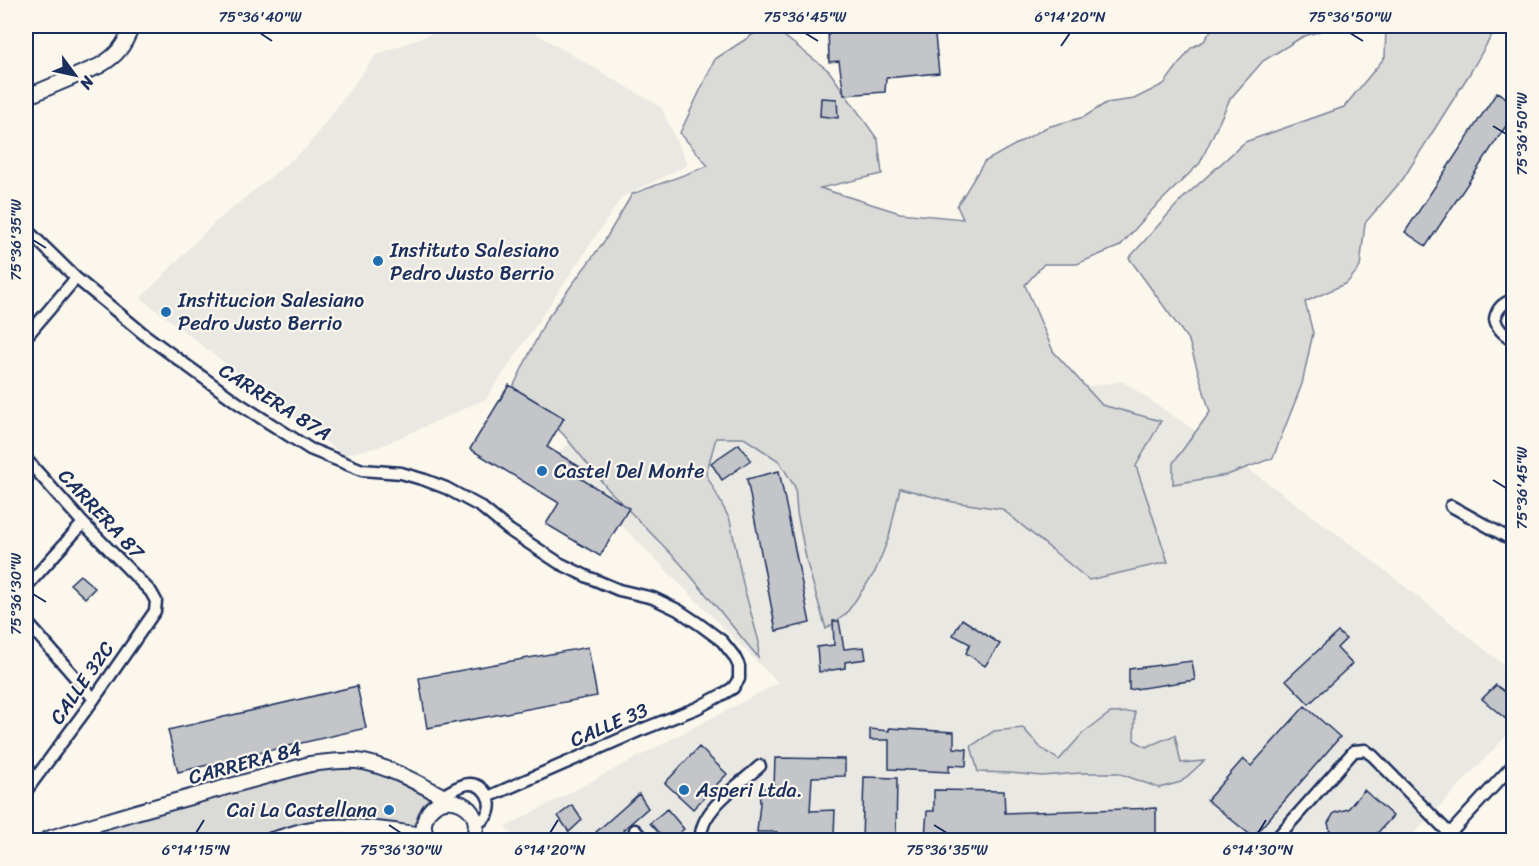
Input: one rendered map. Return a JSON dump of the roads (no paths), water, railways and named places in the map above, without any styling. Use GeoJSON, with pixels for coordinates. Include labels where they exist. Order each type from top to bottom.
{"type":"FeatureCollection","features":[{"type":"Feature","properties":{"kind":"street"},"geometry":{"type":"LineString","coordinates":[[793,26],[799,26]]}},
{"type":"Feature","properties":{"kind":"street"},"geometry":{"type":"LineString","coordinates":[[26,97],[108,60],[122,48],[128,27]]}},
{"type":"Feature","properties":{"kind":"street","name":"CARRERA 87A"},"geometry":{"type":"LineString","coordinates":[[26,229],[76,278],[145,335],[229,397],[310,449],[362,470],[400,473],[446,488],[481,507],[509,530],[559,563],[619,591],[653,598],[678,610],[722,641],[739,666],[739,679]]}},
{"type":"Feature","properties":{"kind":"street"},"geometry":{"type":"LineString","coordinates":[[26,337],[76,278]]}},
{"type":"Feature","properties":{"kind":"street"},"geometry":{"type":"LineString","coordinates":[[1514,299],[1499,308],[1495,319],[1496,324],[1504,333],[1514,340]]}},
{"type":"Feature","properties":{"kind":"street","name":"CARRERA 87"},"geometry":{"type":"LineString","coordinates":[[26,459],[83,523],[151,592]]}},
{"type":"Feature","properties":{"kind":"street"},"geometry":{"type":"LineString","coordinates":[[1451,506],[1514,541]]}},
{"type":"Feature","properties":{"kind":"street"},"geometry":{"type":"LineString","coordinates":[[26,587],[83,523]]}},
{"type":"Feature","properties":{"kind":"street","name":"CALLE 32C"},"geometry":{"type":"LineString","coordinates":[[26,788],[94,699],[155,611],[156,601],[151,592]]}},
{"type":"Feature","properties":{"kind":"street"},"geometry":{"type":"LineString","coordinates":[[26,621],[94,699]]}},
{"type":"Feature","properties":{"kind":"street","name":"CALLE 33"},"geometry":{"type":"LineString","coordinates":[[488,797],[697,708],[733,688],[739,679]]}},
{"type":"Feature","properties":{"kind":"street"},"geometry":{"type":"LineString","coordinates":[[1275,840],[1354,751],[1365,750],[1373,756],[1447,837],[1512,768]]}},
{"type":"Feature","properties":{"kind":"street","name":"CARRERA 84"},"geometry":{"type":"LineString","coordinates":[[46,840],[310,764],[334,761],[357,761],[372,764],[465,806],[474,817],[477,834]]}},
{"type":"Feature","properties":{"kind":"street"},"geometry":{"type":"LineString","coordinates":[[701,840],[700,832],[705,819],[717,804],[760,766]]}},
{"type":"Feature","properties":{"kind":"street"},"geometry":{"type":"LineString","coordinates":[[271,840],[310,829],[329,827],[427,838],[424,822],[429,811],[465,784],[482,788],[488,797],[490,806],[477,834]]}},
{"type":"Feature","properties":{"kind":"street"},"geometry":{"type":"LineString","coordinates":[[635,830],[644,840]]}},
{"type":"Feature","properties":{"kind":"place","name":"Instituto Salesiano Pedro Justo Berrio"},"geometry":{"type":"Point","coordinates":[378,261]}},
{"type":"Feature","properties":{"kind":"place","name":"Institucion Salesiano Pedro Justo Berrio"},"geometry":{"type":"Point","coordinates":[166,312]}},
{"type":"Feature","properties":{"kind":"place","name":"Castel Del Monte"},"geometry":{"type":"Point","coordinates":[542,471]}},
{"type":"Feature","properties":{"kind":"place","name":"Asperi Ltda."},"geometry":{"type":"Point","coordinates":[684,790]}},
{"type":"Feature","properties":{"kind":"place","name":"Cai La Castellana"},"geometry":{"type":"Point","coordinates":[389,810]}}]}
